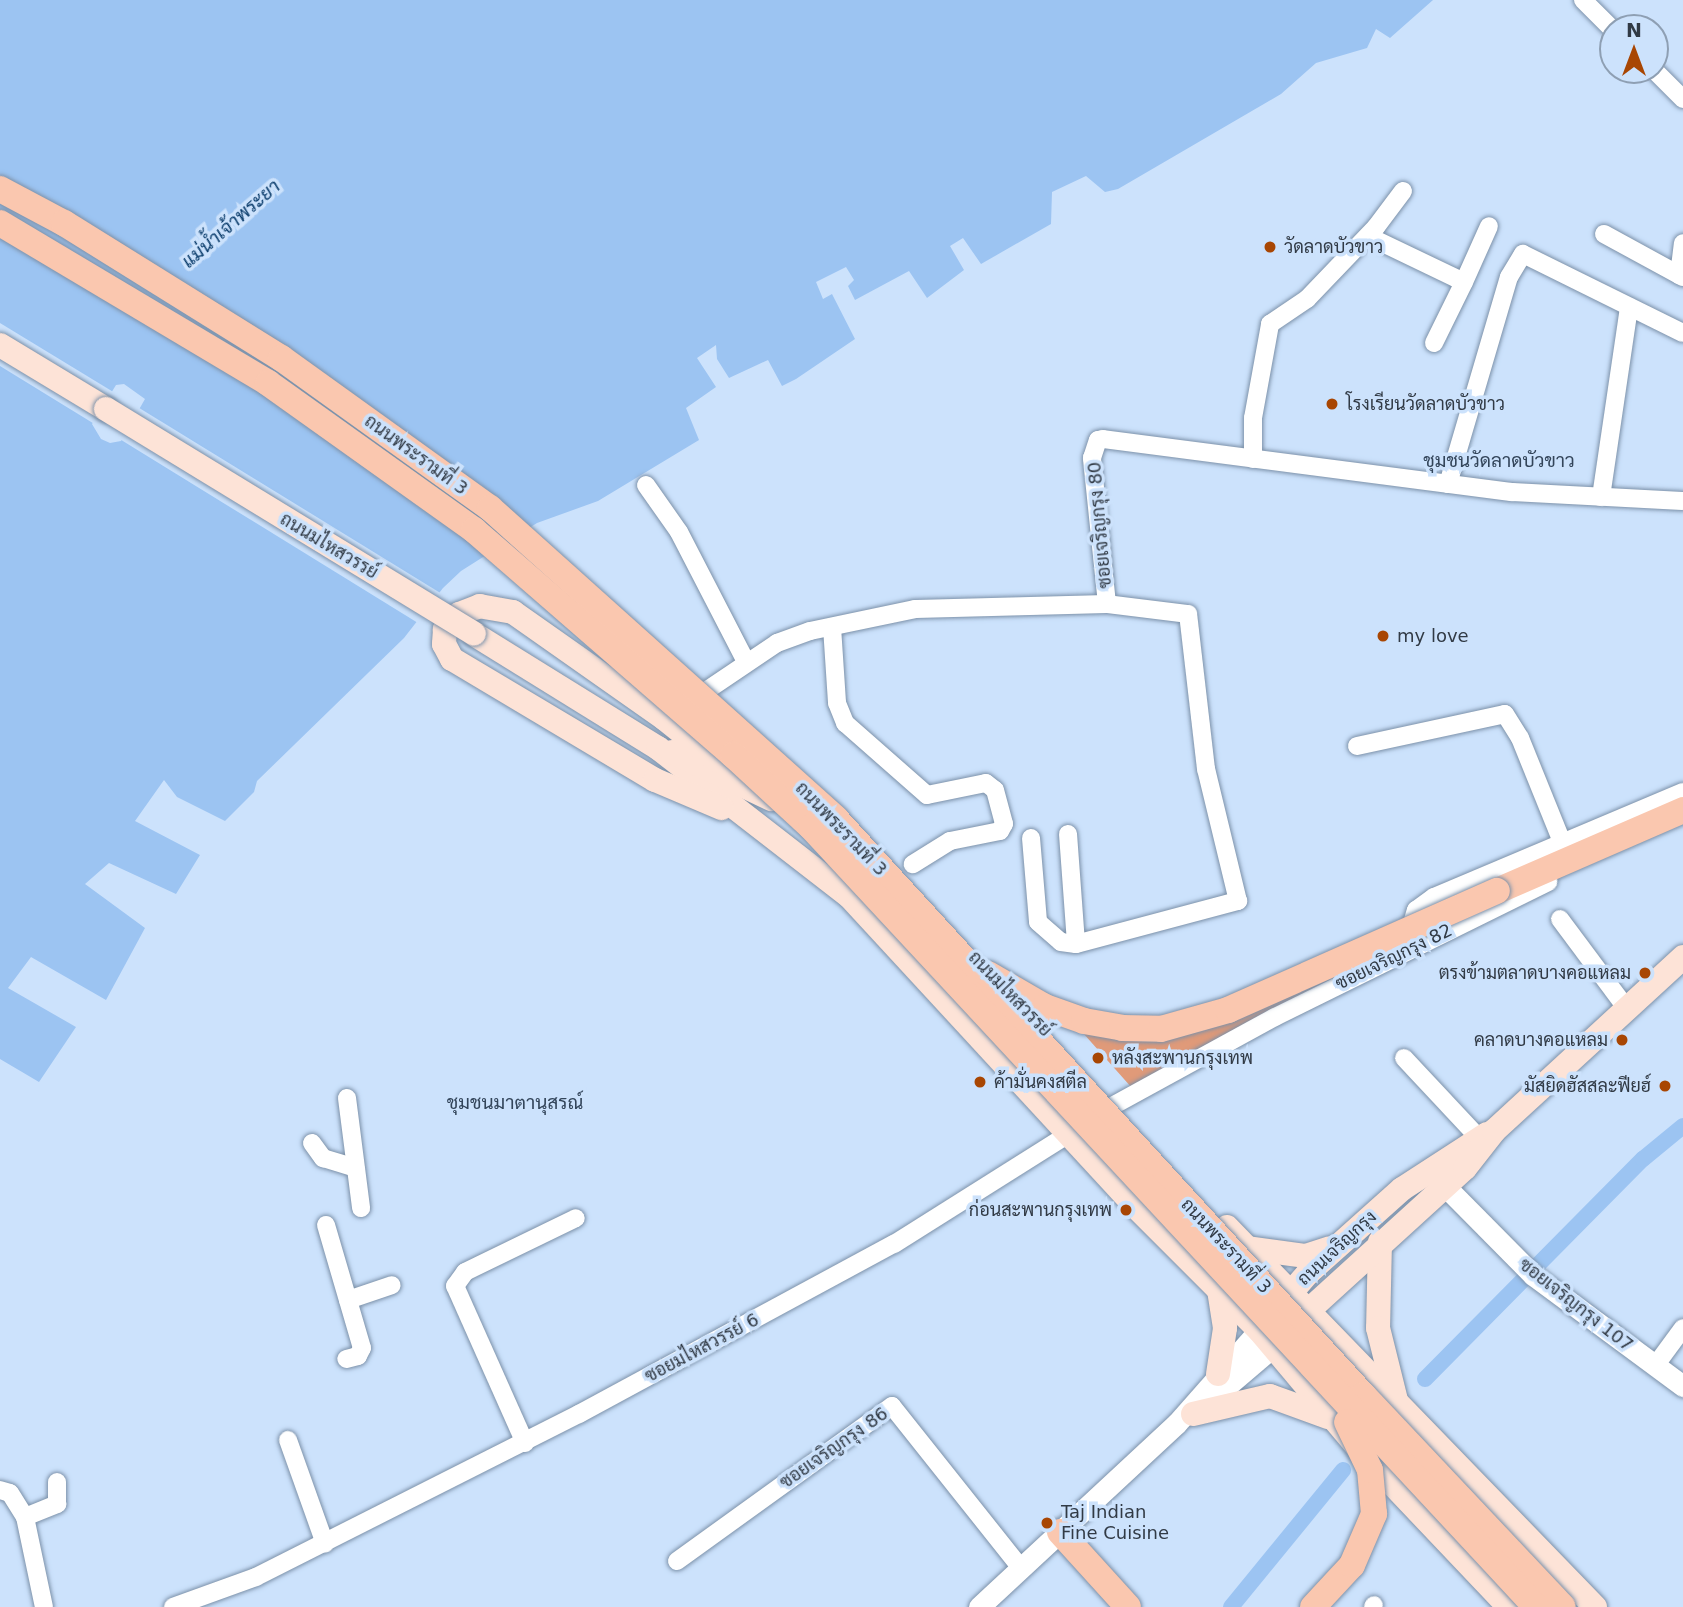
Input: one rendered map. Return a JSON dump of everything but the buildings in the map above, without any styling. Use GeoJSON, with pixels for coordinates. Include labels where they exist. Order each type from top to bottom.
{"type":"FeatureCollection","features":[{"type":"Feature","properties":{"kind":"main road","name":"ถนนพระรามที่ 3"},"geometry":{"type":"LineString","coordinates":[[0,189],[64,223],[281,358],[490,508],[835,818],[957,954],[1563,1607]]}},
{"type":"Feature","properties":{"kind":"main road","name":"ถนนพระรามที่ 3"},"geometry":{"type":"LineString","coordinates":[[0,223],[268,383],[474,530],[733,754],[811,827],[1323,1382],[1536,1607]]}},
{"type":"Feature","properties":{"kind":"main road","name":"ถนนมไหสวรรย์"},"geometry":{"type":"LineString","coordinates":[[0,345],[658,748],[849,895],[1069,1134],[1266,1338]]}},
{"type":"Feature","properties":{"kind":"main road"},"geometry":{"type":"LineString","coordinates":[[745,783],[665,719],[513,612],[496,606],[480,606],[459,614],[444,629],[444,643],[452,659],[655,780],[702,802],[745,816]]}},
{"type":"Feature","properties":{"kind":"main road","name":"ถนนมไหสวรรย์"},"geometry":{"type":"LineString","coordinates":[[658,748],[745,783],[820,830],[909,897],[997,979],[1246,1248],[1308,1310]]}},
{"type":"Feature","properties":{"kind":"main road"},"geometry":{"type":"LineString","coordinates":[[957,954],[1045,1007],[1122,1028],[1161,1029],[1228,1010],[1683,810]]}},
{"type":"Feature","properties":{"kind":"main road","name":"ถนนเจริญกรุง"},"geometry":{"type":"LineString","coordinates":[[1266,1338],[1290,1292],[1337,1246],[1402,1189],[1486,1134],[1683,957]]}},
{"type":"Feature","properties":{"kind":"main road","name":"ถนนเจริญกรุง"},"geometry":{"type":"LineString","coordinates":[[1266,1338],[1308,1310],[1445,1186],[1486,1134]]}},
{"type":"Feature","properties":{"kind":"main road"},"geometry":{"type":"LineString","coordinates":[[1380,1242],[1378,1328],[1398,1405]]}},
{"type":"Feature","properties":{"kind":"main road"},"geometry":{"type":"LineString","coordinates":[[1246,1248],[1306,1256],[1337,1246]]}},
{"type":"Feature","properties":{"kind":"main road"},"geometry":{"type":"LineString","coordinates":[[1218,1374],[1225,1328],[1219,1290]]}},
{"type":"Feature","properties":{"kind":"main road"},"geometry":{"type":"LineString","coordinates":[[1308,1310],[1595,1607]]}},
{"type":"Feature","properties":{"kind":"main road"},"geometry":{"type":"LineString","coordinates":[[1266,1338],[1335,1420],[1509,1607]]}},
{"type":"Feature","properties":{"kind":"main road"},"geometry":{"type":"LineString","coordinates":[[1313,1607],[1352,1565],[1374,1514],[1373,1487],[1364,1456],[1323,1382]]}},
{"type":"Feature","properties":{"kind":"main road"},"geometry":{"type":"LineString","coordinates":[[1185,1419],[1270,1396],[1335,1420]]}},
{"type":"Feature","properties":{"kind":"main road"},"geometry":{"type":"LineString","coordinates":[[1406,1494],[1398,1466],[1405,1454],[1427,1447],[1453,1461]]}},
{"type":"Feature","properties":{"kind":"main road"},"geometry":{"type":"LineString","coordinates":[[1060,1532],[1128,1607]]}},
{"type":"Feature","properties":{"kind":"street"},"geometry":{"type":"LineString","coordinates":[[1583,0],[1599,16]]}},
{"type":"Feature","properties":{"kind":"street"},"geometry":{"type":"LineString","coordinates":[[1668,84],[1683,99]]}},
{"type":"Feature","properties":{"kind":"street"},"geometry":{"type":"LineString","coordinates":[[1253,459],[1253,418],[1270,324],[1307,299],[1367,236],[1403,191]]}},
{"type":"Feature","properties":{"kind":"street"},"geometry":{"type":"LineString","coordinates":[[1434,343],[1489,226]]}},
{"type":"Feature","properties":{"kind":"street"},"geometry":{"type":"LineString","coordinates":[[1605,234],[1681,276],[1683,243]]}},
{"type":"Feature","properties":{"kind":"street"},"geometry":{"type":"LineString","coordinates":[[1367,236],[1464,282]]}},
{"type":"Feature","properties":{"kind":"street"},"geometry":{"type":"LineString","coordinates":[[1448,484],[1509,277],[1523,254],[1683,333]]}},
{"type":"Feature","properties":{"kind":"street"},"geometry":{"type":"LineString","coordinates":[[1601,497],[1629,307]]}},
{"type":"Feature","properties":{"kind":"street","name":"ซอยเจริญกรุง 80"},"geometry":{"type":"LineString","coordinates":[[665,719],[777,643],[832,627],[936,607],[1107,604],[1092,458],[1098,440],[1448,484],[1601,497],[1683,500]]}},
{"type":"Feature","properties":{"kind":"street"},"geometry":{"type":"LineString","coordinates":[[646,485],[679,532],[746,662]]}},
{"type":"Feature","properties":{"kind":"street"},"geometry":{"type":"LineString","coordinates":[[1031,838],[1038,922],[1061,942],[1076,944],[1238,901],[1208,775],[1188,614],[1107,604]]}},
{"type":"Feature","properties":{"kind":"street"},"geometry":{"type":"LineString","coordinates":[[832,627],[837,703],[845,723],[927,795],[991,783],[1003,820],[1000,831],[950,841],[913,864]]}},
{"type":"Feature","properties":{"kind":"street"},"geometry":{"type":"LineString","coordinates":[[1357,746],[1505,714],[1520,738],[1562,842]]}},
{"type":"Feature","properties":{"kind":"street"},"geometry":{"type":"LineString","coordinates":[[1413,946],[1409,932],[1416,909],[1562,842],[1683,792]]}},
{"type":"Feature","properties":{"kind":"street","name":"ซอยเจริญกรุง 82"},"geometry":{"type":"LineString","coordinates":[[1114,1105],[1413,946],[1683,824]]}},
{"type":"Feature","properties":{"kind":"street"},"geometry":{"type":"LineString","coordinates":[[1068,834],[1076,944]]}},
{"type":"Feature","properties":{"kind":"street"},"geometry":{"type":"LineString","coordinates":[[1560,919],[1627,1009]]}},
{"type":"Feature","properties":{"kind":"street"},"geometry":{"type":"LineString","coordinates":[[1404,1058],[1486,1134]]}},
{"type":"Feature","properties":{"kind":"street"},"geometry":{"type":"LineString","coordinates":[[347,1098],[361,1208]]}},
{"type":"Feature","properties":{"kind":"street","name":"ซอยมไหสวรรย์ 6"},"geometry":{"type":"LineString","coordinates":[[173,1607],[256,1577],[526,1443],[894,1244],[1069,1134]]}},
{"type":"Feature","properties":{"kind":"street"},"geometry":{"type":"LineString","coordinates":[[312,1143],[323,1157],[356,1168]]}},
{"type":"Feature","properties":{"kind":"street","name":"ซอยเจริญกรุง 107"},"geometry":{"type":"LineString","coordinates":[[1445,1186],[1528,1269],[1683,1386]]}},
{"type":"Feature","properties":{"kind":"street"},"geometry":{"type":"LineString","coordinates":[[526,1443],[455,1286],[465,1272],[576,1218]]}},
{"type":"Feature","properties":{"kind":"street"},"geometry":{"type":"LineString","coordinates":[[326,1225],[362,1348],[358,1356],[346,1359]]}},
{"type":"Feature","properties":{"kind":"street"},"geometry":{"type":"LineString","coordinates":[[348,1300],[391,1285]]}},
{"type":"Feature","properties":{"kind":"street"},"geometry":{"type":"LineString","coordinates":[[1655,1366],[1683,1328]]}},
{"type":"Feature","properties":{"kind":"street","name":"ถนนเจริญกรุง"},"geometry":{"type":"LineString","coordinates":[[1185,1419],[1218,1374],[1266,1338]]}},
{"type":"Feature","properties":{"kind":"street","name":"ถนนเจริญกรุง"},"geometry":{"type":"LineString","coordinates":[[979,1607],[1185,1419],[1266,1338]]}},
{"type":"Feature","properties":{"kind":"street","name":"ซอยเจริญกรุง 86"},"geometry":{"type":"LineString","coordinates":[[677,1561],[892,1406],[1021,1568]]}},
{"type":"Feature","properties":{"kind":"street"},"geometry":{"type":"LineString","coordinates":[[288,1440],[325,1544]]}},
{"type":"Feature","properties":{"kind":"street"},"geometry":{"type":"LineString","coordinates":[[25,1517],[57,1504],[57,1482]]}},
{"type":"Feature","properties":{"kind":"street"},"geometry":{"type":"LineString","coordinates":[[0,1490],[10,1493],[25,1517],[44,1607]]}},
{"type":"Feature","properties":{"kind":"shaded area"},"geometry":{"type":"Polygon","coordinates":[[[1407,942],[1132,1088],[1083,1033],[1158,1025],[1407,942]]]}},
{"type":"Feature","properties":{"kind":"water","name":"แม่น้ำเจ้าพระยา"},"geometry":{"type":"Polygon","coordinates":[[[0,0],[1433,0],[1390,38],[1376,29],[1367,48],[1316,63],[1281,94],[1118,189],[1105,192],[1086,176],[1052,192],[1051,224],[981,264],[963,238],[950,246],[964,270],[927,298],[909,271],[855,300],[848,286],[854,280],[846,267],[816,282],[823,299],[832,294],[855,339],[782,386],[768,360],[729,378],[717,359],[716,345],[697,358],[716,387],[686,408],[699,440],[598,501],[537,523],[461,571],[443,588],[404,638],[257,781],[254,792],[225,821],[177,797],[164,780],[135,821],[200,855],[176,894],[109,863],[85,884],[145,928],[106,1000],[31,957],[8,988],[76,1027],[39,1082],[0,1059],[0,0]],[[124,384],[116,385],[92,424],[101,439],[110,443],[121,441],[145,399],[124,384]]]}},
{"type":"Feature","properties":{"kind":"pier"},"geometry":{"type":"Polygon","coordinates":[[[0,323],[115,393],[96,425],[0,366],[0,323]]]}},
{"type":"Feature","properties":{"kind":"pier"},"geometry":{"type":"Polygon","coordinates":[[[136,406],[442,594],[418,623],[118,438],[136,406]]]}},
{"type":"Feature","properties":{"kind":"waterway"},"geometry":{"type":"LineString","coordinates":[[1425,1379],[1643,1159],[1683,1126]]}},
{"type":"Feature","properties":{"kind":"waterway"},"geometry":{"type":"LineString","coordinates":[[1231,1607],[1343,1470]]}},
{"type":"Feature","properties":{"kind":"place","name":"วัดลาดบัวขาว"},"geometry":{"type":"Point","coordinates":[1270,247]}},
{"type":"Feature","properties":{"kind":"place","name":"โรงเรียนวัดลาดบัวขาว"},"geometry":{"type":"Point","coordinates":[1332,404]}},
{"type":"Feature","properties":{"kind":"place","name":"my love"},"geometry":{"type":"Point","coordinates":[1383,636]}},
{"type":"Feature","properties":{"kind":"place","name":"ตรงข้ามตลาดบางคอแหลม"},"geometry":{"type":"Point","coordinates":[1645,973]}},
{"type":"Feature","properties":{"kind":"place","name":"คลาดบางคอแหลม"},"geometry":{"type":"Point","coordinates":[1622,1040]}},
{"type":"Feature","properties":{"kind":"place","name":"หลังสะพานกรุงเทพ"},"geometry":{"type":"Point","coordinates":[1098,1058]}},
{"type":"Feature","properties":{"kind":"place","name":"ค้ามั่นคงสตีล"},"geometry":{"type":"Point","coordinates":[980,1082]}},
{"type":"Feature","properties":{"kind":"place","name":"มัสยิดฮัสสละฟียฮ์"},"geometry":{"type":"Point","coordinates":[1665,1086]}},
{"type":"Feature","properties":{"kind":"place","name":"ก่อนสะพานกรุงเทพ"},"geometry":{"type":"Point","coordinates":[1126,1210]}},
{"type":"Feature","properties":{"kind":"place","name":"Taj Indian Fine Cuisine"},"geometry":{"type":"Point","coordinates":[1047,1523]}},
{"type":"Feature","properties":{"kind":"district","name":"ชุมชนวัดลาดบัวขาว"},"geometry":{"type":"Point","coordinates":[1499,461]}},
{"type":"Feature","properties":{"kind":"district","name":"ชุมชนมาตานุสรณ์"},"geometry":{"type":"Point","coordinates":[515,1103]}}]}
